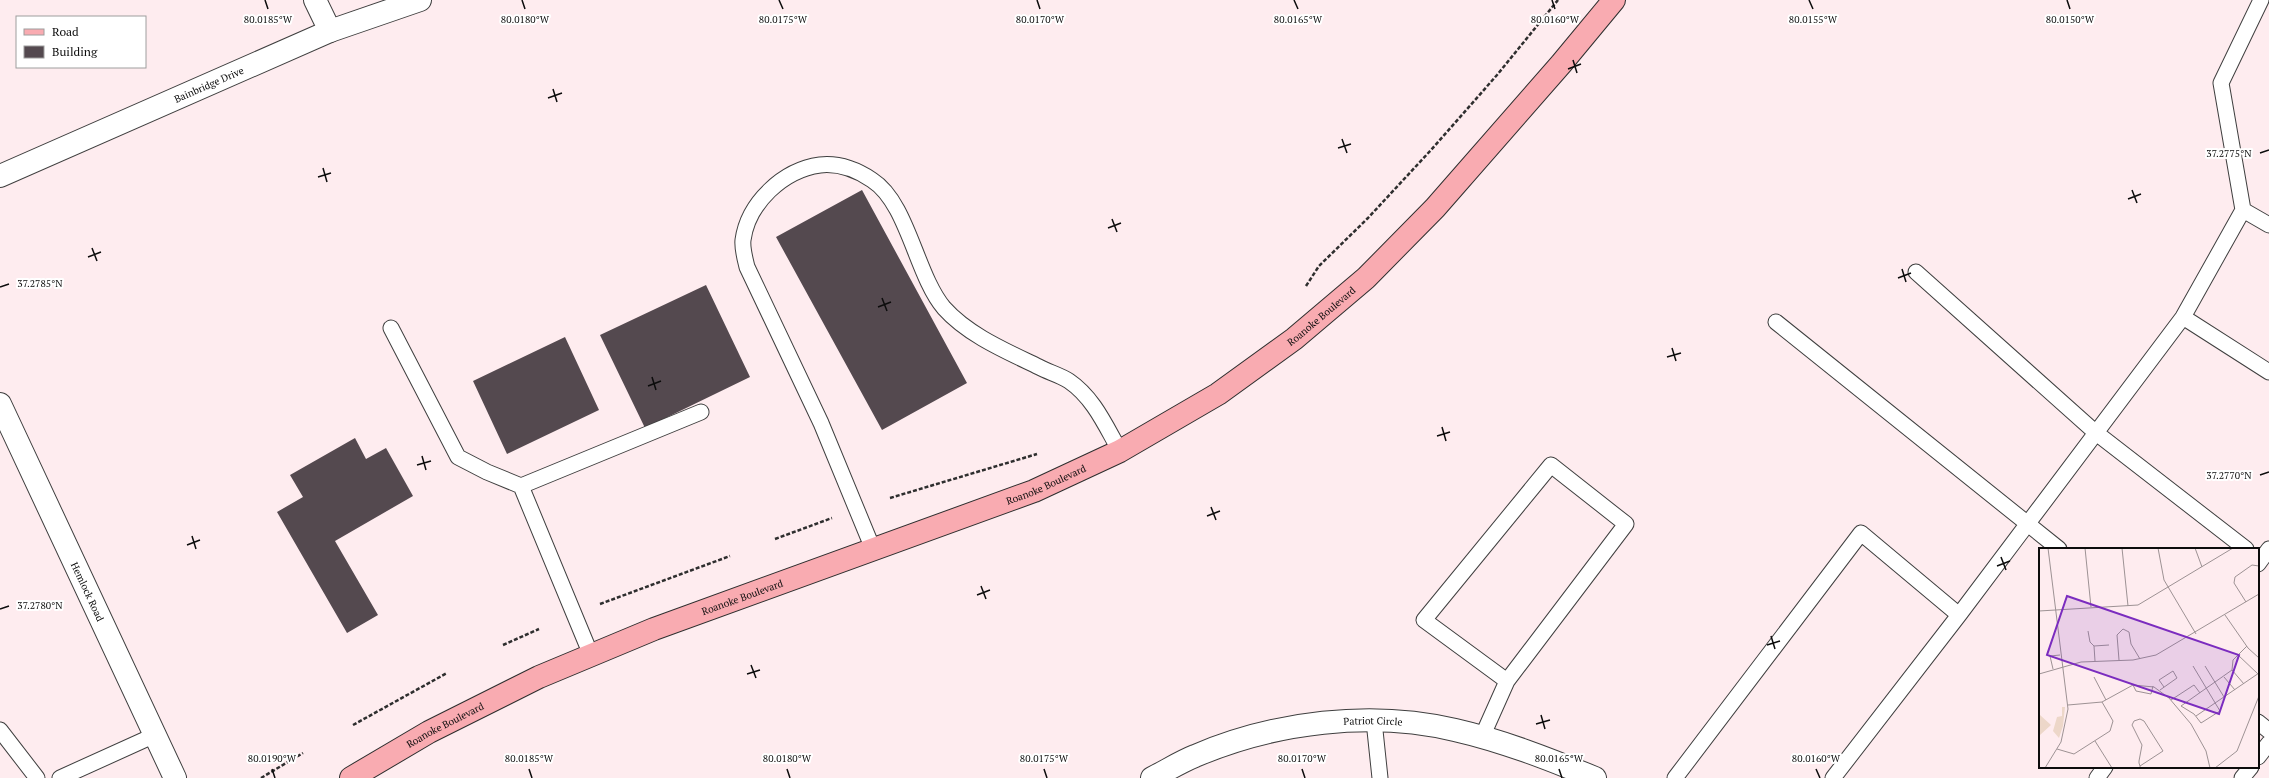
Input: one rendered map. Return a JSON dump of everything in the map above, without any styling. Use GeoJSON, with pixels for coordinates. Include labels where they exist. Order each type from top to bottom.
{"type":"FeatureCollection","features":[{"type":"Feature","properties":{"kind":"main road","name":"Roanoke Boulevard"},"geometry":{"type":"LineString","coordinates":[[351,778],[429,732],[539,677],[654,629],[1034,491],[1120,451],[1218,394],[1294,339],[1366,278],[1435,208],[1561,64],[1614,0]]}},
{"type":"Feature","properties":{"kind":"street"},"geometry":{"type":"LineString","coordinates":[[315,0],[330,31]]}},
{"type":"Feature","properties":{"kind":"street","name":"Bainbridge Drive"},"geometry":{"type":"LineString","coordinates":[[0,176],[330,31],[420,0]]}},
{"type":"Feature","properties":{"kind":"street","name":"Hemlock Road"},"geometry":{"type":"LineString","coordinates":[[0,404],[176,778]]}},
{"type":"Feature","properties":{"kind":"street","name":"Patriot Circle"},"geometry":{"type":"LineString","coordinates":[[1152,778],[1195,756],[1253,736],[1324,722],[1396,721],[1454,729],[1482,737],[1542,756],[1595,778]]}},
{"type":"Feature","properties":{"kind":"lane"},"geometry":{"type":"LineString","coordinates":[[1833,778],[1959,615],[2095,432],[2183,318],[2243,210],[2221,83],[2262,7]]}},
{"type":"Feature","properties":{"kind":"lane"},"geometry":{"type":"LineString","coordinates":[[873,549],[821,423],[747,267],[742,241],[750,216],[769,189],[794,173],[821,165],[850,168],[873,180],[892,201],[930,283],[944,307],[966,327],[1000,348],[1069,381],[1091,401],[1120,451]]}},
{"type":"Feature","properties":{"kind":"lane"},"geometry":{"type":"LineString","coordinates":[[2243,210],[2269,225]]}},
{"type":"Feature","properties":{"kind":"lane"},"geometry":{"type":"LineString","coordinates":[[1916,272],[2095,432],[2245,548]]}},
{"type":"Feature","properties":{"kind":"lane"},"geometry":{"type":"LineString","coordinates":[[2183,318],[2269,372]]}},
{"type":"Feature","properties":{"kind":"lane"},"geometry":{"type":"LineString","coordinates":[[1776,322],[2058,548]]}},
{"type":"Feature","properties":{"kind":"lane"},"geometry":{"type":"LineString","coordinates":[[391,328],[458,457],[487,472],[521,486],[700,412]]}},
{"type":"Feature","properties":{"kind":"lane"},"geometry":{"type":"LineString","coordinates":[[1482,737],[1507,681],[1626,524],[1551,465],[1424,620],[1507,681]]}},
{"type":"Feature","properties":{"kind":"lane"},"geometry":{"type":"LineString","coordinates":[[521,486],[591,656]]}},
{"type":"Feature","properties":{"kind":"lane"},"geometry":{"type":"LineString","coordinates":[[1675,778],[1861,533],[1959,615]]}},
{"type":"Feature","properties":{"kind":"lane"},"geometry":{"type":"LineString","coordinates":[[1374,721],[1380,778]]}},
{"type":"Feature","properties":{"kind":"lane"},"geometry":{"type":"LineString","coordinates":[[2259,723],[2269,731]]}},
{"type":"Feature","properties":{"kind":"lane"},"geometry":{"type":"LineString","coordinates":[[0,730],[37,778]]}},
{"type":"Feature","properties":{"kind":"lane"},"geometry":{"type":"LineString","coordinates":[[60,778],[155,735]]}},
{"type":"Feature","properties":{"kind":"lane"},"geometry":{"type":"LineString","coordinates":[[2259,757],[2269,743]]}},
{"type":"Feature","properties":{"kind":"lane"},"geometry":{"type":"LineString","coordinates":[[2097,778],[2104,768]]}},
{"type":"Feature","properties":{"kind":"lane"},"geometry":{"type":"LineString","coordinates":[[2242,778],[2250,768]]}},
{"type":"Feature","properties":{"kind":"path"},"geometry":{"type":"LineString","coordinates":[[1302,293],[1319,266],[1368,218],[1431,150],[1497,75],[1558,0]]}},
{"type":"Feature","properties":{"kind":"path"},"geometry":{"type":"LineString","coordinates":[[890,498],[1041,452]]}},
{"type":"Feature","properties":{"kind":"path"},"geometry":{"type":"LineString","coordinates":[[775,539],[836,517]]}},
{"type":"Feature","properties":{"kind":"path"},"geometry":{"type":"LineString","coordinates":[[600,604],[730,556]]}},
{"type":"Feature","properties":{"kind":"path"},"geometry":{"type":"LineString","coordinates":[[502,645],[539,629]]}},
{"type":"Feature","properties":{"kind":"path"},"geometry":{"type":"LineString","coordinates":[[353,725],[447,673]]}},
{"type":"Feature","properties":{"kind":"path"},"geometry":{"type":"LineString","coordinates":[[261,778],[303,753]]}},
{"type":"Feature","properties":{"kind":"path"},"geometry":{"type":"LineString","coordinates":[[267,774],[270,778]]}},
{"type":"Feature","properties":{"kind":"building"},"geometry":{"type":"Polygon","coordinates":[[[862,190],[967,383],[882,430],[776,237],[862,190]]]}},
{"type":"Feature","properties":{"kind":"building"},"geometry":{"type":"Polygon","coordinates":[[[706,285],[750,377],[645,428],[600,335],[706,285]]]}},
{"type":"Feature","properties":{"kind":"building"},"geometry":{"type":"Polygon","coordinates":[[[565,337],[599,410],[507,454],[473,381],[565,337]]]}},
{"type":"Feature","properties":{"kind":"building"},"geometry":{"type":"Polygon","coordinates":[[[355,438],[366,459],[386,448],[413,496],[335,541],[378,615],[347,633],[277,512],[303,497],[290,475],[355,438]]]}}]}
